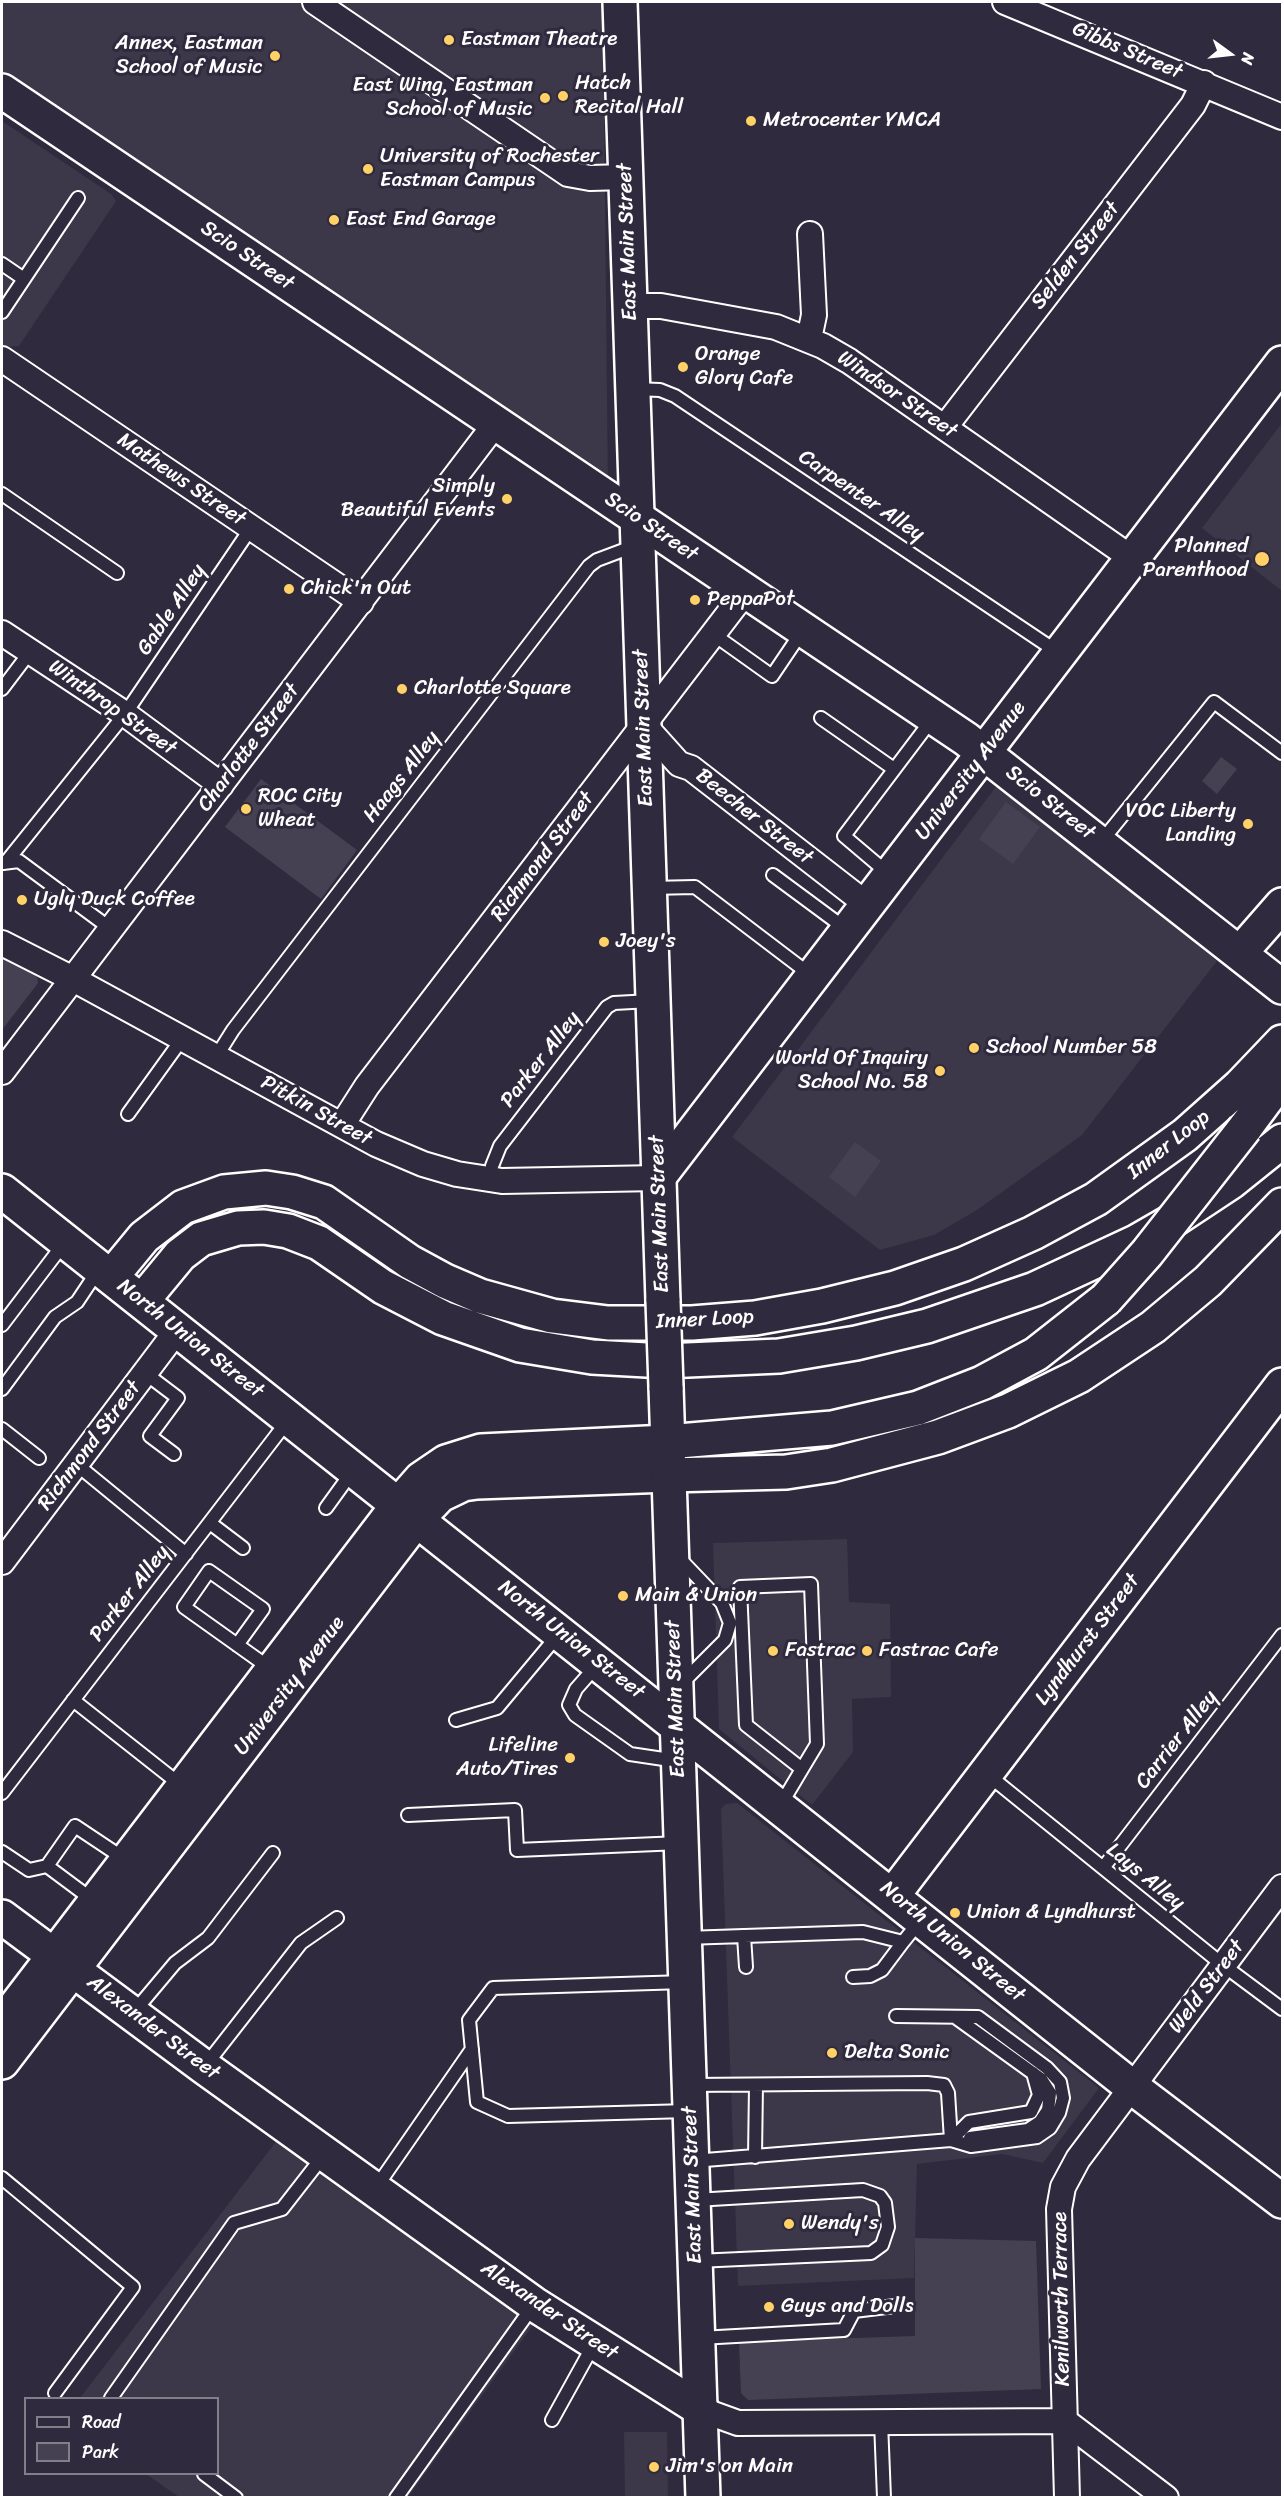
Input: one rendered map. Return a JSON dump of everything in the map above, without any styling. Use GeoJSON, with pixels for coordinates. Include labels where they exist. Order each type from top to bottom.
{"type":"FeatureCollection","features":[{"type":"Feature","properties":{"kind":"main road","name":"East Main Street"},"geometry":{"type":"LineString","coordinates":[[620,2],[658,1178],[702,2410],[703,2498]]}},
{"type":"Feature","properties":{"kind":"main road","name":"Scio Street"},"geometry":{"type":"LineString","coordinates":[[2,91],[496,423],[637,531],[746,591],[985,752],[1282,987]]}},
{"type":"Feature","properties":{"kind":"main road","name":"University Avenue"},"geometry":{"type":"LineString","coordinates":[[658,1178],[869,906],[1282,363]]}},
{"type":"Feature","properties":{"kind":"main road"},"geometry":{"type":"LineString","coordinates":[[1245,957],[1282,905]]}},
{"type":"Feature","properties":{"kind":"main road","name":"Inner Loop"},"geometry":{"type":"LineString","coordinates":[[106,1272],[144,1237],[183,1207],[224,1192],[266,1188],[292,1192],[324,1202],[410,1262],[445,1281],[498,1302],[552,1316],[608,1323],[682,1323],[755,1318],[814,1308],[859,1298],[928,1277],[998,1250],[1063,1217],[1127,1178],[1185,1135],[1240,1086],[1282,1042]]}},
{"type":"Feature","properties":{"kind":"main road","name":"University Avenue"},"geometry":{"type":"LineString","coordinates":[[2,2024],[64,1961],[408,1511],[421,1479],[433,1470],[468,1453],[491,1450],[667,1442],[832,1428],[918,1408],[982,1383],[1036,1354],[1106,1299],[1153,1246],[1282,1078]]}},
{"type":"Feature","properties":{"kind":"main road","name":"Inner Loop"},"geometry":{"type":"LineString","coordinates":[[142,1301],[180,1254],[201,1239],[232,1229],[264,1227],[288,1231],[319,1243],[383,1287],[442,1318],[520,1345],[592,1357],[664,1361],[741,1360],[779,1356],[856,1343],[927,1326],[1043,1286],[1128,1246],[1169,1223],[1231,1182],[1282,1141]]}},
{"type":"Feature","properties":{"kind":"main road","name":"North Union Street"},"geometry":{"type":"LineString","coordinates":[[2,1191],[893,1895],[913,1930],[1132,2087],[1282,2201]]}},
{"type":"Feature","properties":{"kind":"main road","name":"University Avenue"},"geometry":{"type":"LineString","coordinates":[[2,2062],[64,1961],[95,1902],[272,1670],[408,1511],[463,1484],[669,1474],[778,1472],[832,1465],[938,1437],[1008,1411],[1079,1376],[1153,1327],[1217,1273],[1282,1205]]}},
{"type":"Feature","properties":{"kind":"main road","name":"Lyndhurst Street"},"geometry":{"type":"LineString","coordinates":[[893,1895],[1282,1384]]}},
{"type":"Feature","properties":{"kind":"main road","name":"Alexander Street"},"geometry":{"type":"LineString","coordinates":[[2,1917],[204,2067],[534,2304],[702,2410]]}},
{"type":"Feature","properties":{"kind":"street"},"geometry":{"type":"LineString","coordinates":[[315,2],[568,174],[590,178],[626,177]]}},
{"type":"Feature","properties":{"kind":"street","name":"Gibbs Street"},"geometry":{"type":"LineString","coordinates":[[1005,2],[1282,117]]}},
{"type":"Feature","properties":{"kind":"street","name":"Selden Street"},"geometry":{"type":"LineString","coordinates":[[945,427],[1193,105],[1204,83]]}},
{"type":"Feature","properties":{"kind":"street"},"geometry":{"type":"LineString","coordinates":[[809,339],[814,315],[810,234]]}},
{"type":"Feature","properties":{"kind":"street","name":"Windsor Street"},"geometry":{"type":"LineString","coordinates":[[630,306],[661,306],[717,316],[776,327],[809,339],[849,361],[1133,559]]}},
{"type":"Feature","properties":{"kind":"street","name":"Mathews Street"},"geometry":{"type":"LineString","coordinates":[[2,359],[360,602]]}},
{"type":"Feature","properties":{"kind":"street","name":"Charlotte Street"},"geometry":{"type":"LineString","coordinates":[[2,1072],[496,423]]}},
{"type":"Feature","properties":{"kind":"street","name":"Richmond Street"},"geometry":{"type":"LineString","coordinates":[[342,1125],[367,1086],[746,591]]}},
{"type":"Feature","properties":{"kind":"street","name":"Winthrop Street"},"geometry":{"type":"LineString","coordinates":[[2,633],[125,714],[221,785]]}},
{"type":"Feature","properties":{"kind":"street","name":"Beecher Street"},"geometry":{"type":"LineString","coordinates":[[644,725],[679,764],[691,768],[869,906]]}},
{"type":"Feature","properties":{"kind":"street","name":"Pitkin Street"},"geometry":{"type":"LineString","coordinates":[[2,943],[406,1158],[457,1174],[490,1180],[531,1182],[658,1178]]}},
{"type":"Feature","properties":{"kind":"street","name":"Richmond Street"},"geometry":{"type":"LineString","coordinates":[[2,1562],[178,1329]]}},
{"type":"Feature","properties":{"kind":"street","name":"Weld Street"},"geometry":{"type":"LineString","coordinates":[[1132,2087],[1282,1887]]}},
{"type":"Feature","properties":{"kind":"street","name":"Kenilworth Terrace"},"geometry":{"type":"LineString","coordinates":[[1067,2498],[1059,2209],[1066,2181],[1078,2159],[1132,2087]]}},
{"type":"Feature","properties":{"kind":"street","name":"Alexander Street"},"geometry":{"type":"LineString","coordinates":[[702,2410],[738,2422],[1065,2421]]}},
{"type":"Feature","properties":{"kind":"street"},"geometry":{"type":"LineString","coordinates":[[1065,2421],[1166,2498]]}},
{"type":"Feature","properties":{"kind":"lane"},"geometry":{"type":"LineString","coordinates":[[2,312],[78,198]]}},
{"type":"Feature","properties":{"kind":"lane"},"geometry":{"type":"LineString","coordinates":[[2,264],[24,279]]}},
{"type":"Feature","properties":{"kind":"lane","name":"Carpenter Alley"},"geometry":{"type":"LineString","coordinates":[[633,389],[660,390],[675,396],[1061,655]]}},
{"type":"Feature","properties":{"kind":"lane"},"geometry":{"type":"LineString","coordinates":[[2,494],[117,573]]}},
{"type":"Feature","properties":{"kind":"lane","name":"Gable Alley"},"geometry":{"type":"LineString","coordinates":[[4,862],[125,714],[251,528]]}},
{"type":"Feature","properties":{"kind":"lane","name":"Haags Alley"},"geometry":{"type":"LineString","coordinates":[[216,1057],[255,1002],[589,566],[637,531]]}},
{"type":"Feature","properties":{"kind":"lane"},"geometry":{"type":"LineString","coordinates":[[713,634],[772,676],[804,630]]}},
{"type":"Feature","properties":{"kind":"lane"},"geometry":{"type":"LineString","coordinates":[[2,689],[30,651]]}},
{"type":"Feature","properties":{"kind":"lane"},"geometry":{"type":"LineString","coordinates":[[1100,843],[1214,702],[1282,753]]}},
{"type":"Feature","properties":{"kind":"lane"},"geometry":{"type":"LineString","coordinates":[[891,876],[844,836],[934,717]]}},
{"type":"Feature","properties":{"kind":"lane"},"geometry":{"type":"LineString","coordinates":[[821,718],[894,769]]}},
{"type":"Feature","properties":{"kind":"lane"},"geometry":{"type":"LineString","coordinates":[[4,862],[19,861],[111,929]]}},
{"type":"Feature","properties":{"kind":"lane"},"geometry":{"type":"LineString","coordinates":[[773,875],[849,932]]}},
{"type":"Feature","properties":{"kind":"lane"},"geometry":{"type":"LineString","coordinates":[[649,888],[695,887],[813,977]]}},
{"type":"Feature","properties":{"kind":"lane","name":"Parker Alley"},"geometry":{"type":"LineString","coordinates":[[490,1180],[492,1166],[500,1146],[606,1007],[614,1003],[653,1000]]}},
{"type":"Feature","properties":{"kind":"lane"},"geometry":{"type":"LineString","coordinates":[[128,1114],[182,1039]]}},
{"type":"Feature","properties":{"kind":"lane"},"geometry":{"type":"LineString","coordinates":[[2,1325],[65,1241]]}},
{"type":"Feature","properties":{"kind":"lane"},"geometry":{"type":"LineString","coordinates":[[2,1389],[55,1317],[77,1302],[106,1272]]}},
{"type":"Feature","properties":{"kind":"lane"},"geometry":{"type":"LineString","coordinates":[[145,1373],[178,1398],[150,1436],[174,1454]]}},
{"type":"Feature","properties":{"kind":"lane","name":"Parker Alley"},"geometry":{"type":"LineString","coordinates":[[2,1793],[290,1418]]}},
{"type":"Feature","properties":{"kind":"lane"},"geometry":{"type":"LineString","coordinates":[[2,1429],[39,1458]]}},
{"type":"Feature","properties":{"kind":"lane"},"geometry":{"type":"LineString","coordinates":[[76,1464],[186,1554]]}},
{"type":"Feature","properties":{"kind":"lane"},"geometry":{"type":"LineString","coordinates":[[326,1508],[355,1469]]}},
{"type":"Feature","properties":{"kind":"lane"},"geometry":{"type":"LineString","coordinates":[[210,1523],[243,1548]]}},
{"type":"Feature","properties":{"kind":"lane"},"geometry":{"type":"LineString","coordinates":[[671,1550],[722,1603],[736,1622]]}},
{"type":"Feature","properties":{"kind":"lane"},"geometry":{"type":"LineString","coordinates":[[237,1645],[263,1609],[209,1571],[184,1607],[237,1645],[272,1670]]}},
{"type":"Feature","properties":{"kind":"lane"},"geometry":{"type":"LineString","coordinates":[[780,1806],[817,1744],[811,1584],[740,1587],[736,1622],[746,1725],[802,1769]]}},
{"type":"Feature","properties":{"kind":"lane"},"geometry":{"type":"LineString","coordinates":[[676,1689],[725,1640],[736,1622]]}},
{"type":"Feature","properties":{"kind":"lane"},"geometry":{"type":"LineString","coordinates":[[456,1720],[497,1708],[560,1632]]}},
{"type":"Feature","properties":{"kind":"lane","name":"Carrier Alley"},"geometry":{"type":"LineString","coordinates":[[1103,1868],[1282,1635]]}},
{"type":"Feature","properties":{"kind":"lane"},"geometry":{"type":"LineString","coordinates":[[599,1663],[576,1689],[569,1705],[575,1715],[630,1754],[679,1761]]}},
{"type":"Feature","properties":{"kind":"lane"},"geometry":{"type":"LineString","coordinates":[[73,1700],[183,1787]]}},
{"type":"Feature","properties":{"kind":"lane","name":"Lays Alley"},"geometry":{"type":"LineString","coordinates":[[986,1773],[1223,1965],[1282,2009]]}},
{"type":"Feature","properties":{"kind":"lane"},"geometry":{"type":"LineString","coordinates":[[408,1815],[515,1810],[517,1850],[681,1843]]}},
{"type":"Feature","properties":{"kind":"lane"},"geometry":{"type":"LineString","coordinates":[[2,1852],[29,1870],[47,1866],[75,1826],[127,1860]]}},
{"type":"Feature","properties":{"kind":"lane"},"geometry":{"type":"LineString","coordinates":[[133,2013],[175,1963],[208,1938],[273,1853]]}},
{"type":"Feature","properties":{"kind":"lane"},"geometry":{"type":"LineString","coordinates":[[47,1866],[95,1902]]}},
{"type":"Feature","properties":{"kind":"lane"},"geometry":{"type":"LineString","coordinates":[[204,2067],[301,1943],[337,1918]]}},
{"type":"Feature","properties":{"kind":"lane"},"geometry":{"type":"LineString","coordinates":[[684,1938],[913,1930]]}},
{"type":"Feature","properties":{"kind":"lane"},"geometry":{"type":"LineString","coordinates":[[853,1977],[870,1976],[882,1970],[913,1930]]}},
{"type":"Feature","properties":{"kind":"lane"},"geometry":{"type":"LineString","coordinates":[[744,1936],[746,1967]]}},
{"type":"Feature","properties":{"kind":"lane"},"geometry":{"type":"LineString","coordinates":[[686,1982],[493,1988],[469,2020],[477,2102],[508,2116],[690,2098],[756,2085],[927,2083],[944,2085],[948,2093],[951,2140]]}},
{"type":"Feature","properties":{"kind":"lane"},"geometry":{"type":"LineString","coordinates":[[896,2016],[978,2017],[1047,2068],[1060,2082],[1063,2098],[1056,2120],[1037,2137],[971,2146],[951,2140]]}},
{"type":"Feature","properties":{"kind":"lane"},"geometry":{"type":"LineString","coordinates":[[692,2161],[1021,2133],[1035,2125],[1048,2110],[1051,2098],[1047,2086],[1034,2073],[954,2016]]}},
{"type":"Feature","properties":{"kind":"lane"},"geometry":{"type":"LineString","coordinates":[[374,2189],[472,2049]]}},
{"type":"Feature","properties":{"kind":"lane"},"geometry":{"type":"LineString","coordinates":[[755,2157],[756,2085]]}},
{"type":"Feature","properties":{"kind":"lane"},"geometry":{"type":"LineString","coordinates":[[112,2397],[234,2223],[282,2209],[325,2154]]}},
{"type":"Feature","properties":{"kind":"lane"},"geometry":{"type":"LineString","coordinates":[[2,2178],[133,2287],[55,2393]]}},
{"type":"Feature","properties":{"kind":"lane"},"geometry":{"type":"LineString","coordinates":[[693,2200],[863,2190],[880,2196],[885,2203],[888,2226],[882,2245],[871,2253],[695,2261]]}},
{"type":"Feature","properties":{"kind":"lane"},"geometry":{"type":"LineString","coordinates":[[396,2498],[534,2304]]}},
{"type":"Feature","properties":{"kind":"lane"},"geometry":{"type":"LineString","coordinates":[[699,2338],[844,2330],[854,2310],[894,2306]]}},
{"type":"Feature","properties":{"kind":"lane"},"geometry":{"type":"LineString","coordinates":[[552,2420],[595,2343]]}},
{"type":"Feature","properties":{"kind":"lane"},"geometry":{"type":"LineString","coordinates":[[881,2422],[884,2498]]}},
{"type":"Feature","properties":{"kind":"lane"},"geometry":{"type":"LineString","coordinates":[[205,2475],[236,2498]]}},
{"type":"Feature","properties":{"kind":"shaded area","name":"University of Rochester Eastman Campus"},"geometry":{"type":"Polygon","coordinates":[[[2,2],[603,2],[608,492],[2,82],[2,2]]]}},
{"type":"Feature","properties":{"kind":"shaded area"},"geometry":{"type":"Polygon","coordinates":[[[2,121],[111,194],[116,201],[19,346],[5,347],[2,344],[2,121]]]}},
{"type":"Feature","properties":{"kind":"shaded area","name":"Planned Parenthood"},"geometry":{"type":"Polygon","coordinates":[[[1282,423],[1282,591],[1202,528],[1282,423]]]}},
{"type":"Feature","properties":{"kind":"shaded area","name":"School Number 58"},"geometry":{"type":"Polygon","coordinates":[[[998,784],[1217,961],[1082,1135],[977,1210],[934,1235],[880,1250],[732,1137],[998,784]]]}},
{"type":"Feature","properties":{"kind":"shaded area"},"geometry":{"type":"Polygon","coordinates":[[[847,1539],[849,1602],[890,1604],[891,1697],[852,1699],[853,1752],[812,1805],[719,1729],[713,1543],[847,1539]]]}},
{"type":"Feature","properties":{"kind":"shaded area"},"geometry":{"type":"Polygon","coordinates":[[[737,1803],[1099,2088],[1043,2163],[1002,2154],[917,2164],[914,2278],[738,2286],[721,1809],[726,1804],[737,1803]]]}},
{"type":"Feature","properties":{"kind":"shaded area"},"geometry":{"type":"Polygon","coordinates":[[[278,2139],[536,2321],[408,2497],[179,2497],[147,2475],[219,2475],[219,2397],[81,2397],[278,2139]]]}},
{"type":"Feature","properties":{"kind":"shaded area"},"geometry":{"type":"Polygon","coordinates":[[[624,2432],[667,2432],[668,2497],[625,2497],[624,2432]]]}},
{"type":"Feature","properties":{"kind":"green space"},"geometry":{"type":"Polygon","coordinates":[[[1221,757],[1237,769],[1217,794],[1202,781],[1221,757]]]}},
{"type":"Feature","properties":{"kind":"green space"},"geometry":{"type":"Polygon","coordinates":[[[261,779],[357,850],[321,899],[225,827],[261,779]]]}},
{"type":"Feature","properties":{"kind":"green space"},"geometry":{"type":"Polygon","coordinates":[[[1006,802],[1040,827],[1013,864],[979,839],[1006,802]]]}},
{"type":"Feature","properties":{"kind":"green space"},"geometry":{"type":"Polygon","coordinates":[[[2,957],[22,965],[37,977],[38,983],[2,1030],[2,957]]]}},
{"type":"Feature","properties":{"kind":"green space"},"geometry":{"type":"Polygon","coordinates":[[[855,1142],[881,1161],[855,1197],[829,1177],[855,1142]]]}},
{"type":"Feature","properties":{"kind":"green space"},"geometry":{"type":"Polygon","coordinates":[[[915,2238],[1036,2241],[1041,2389],[748,2400],[741,2393],[739,2342],[915,2336],[915,2238]]]}},
{"type":"Feature","properties":{"kind":"place","name":"Eastman Theatre"},"geometry":{"type":"Point","coordinates":[449,40]}},
{"type":"Feature","properties":{"kind":"place","name":"Annex, Eastman School of Music"},"geometry":{"type":"Point","coordinates":[275,56]}},
{"type":"Feature","properties":{"kind":"place","name":"Hatch Recital Hall"},"geometry":{"type":"Point","coordinates":[563,96]}},
{"type":"Feature","properties":{"kind":"place","name":"East Wing, Eastman School of Music"},"geometry":{"type":"Point","coordinates":[545,98]}},
{"type":"Feature","properties":{"kind":"place","name":"Metrocenter YMCA"},"geometry":{"type":"Point","coordinates":[751,121]}},
{"type":"Feature","properties":{"kind":"place","name":"University of Rochester Eastman Campus"},"geometry":{"type":"Point","coordinates":[368,169]}},
{"type":"Feature","properties":{"kind":"place","name":"East End Garage"},"geometry":{"type":"Point","coordinates":[334,220]}},
{"type":"Feature","properties":{"kind":"place","name":"Orange Glory Cafe"},"geometry":{"type":"Point","coordinates":[683,367]}},
{"type":"Feature","properties":{"kind":"place","name":"Simply Beautiful Events"},"geometry":{"type":"Point","coordinates":[507,499]}},
{"type":"Feature","properties":{"kind":"place","name":"Planned Parenthood"},"geometry":{"type":"Point","coordinates":[1262,559]}},
{"type":"Feature","properties":{"kind":"place","name":"Chick'n Out"},"geometry":{"type":"Point","coordinates":[289,589]}},
{"type":"Feature","properties":{"kind":"place","name":"PeppaPot"},"geometry":{"type":"Point","coordinates":[695,600]}},
{"type":"Feature","properties":{"kind":"place","name":"Charlotte Square"},"geometry":{"type":"Point","coordinates":[402,689]}},
{"type":"Feature","properties":{"kind":"place","name":"ROC City Wheat"},"geometry":{"type":"Point","coordinates":[246,809]}},
{"type":"Feature","properties":{"kind":"place","name":"VOC Liberty Landing"},"geometry":{"type":"Point","coordinates":[1248,824]}},
{"type":"Feature","properties":{"kind":"place","name":"Ugly Duck Coffee"},"geometry":{"type":"Point","coordinates":[22,900]}},
{"type":"Feature","properties":{"kind":"place","name":"Joey's"},"geometry":{"type":"Point","coordinates":[604,942]}},
{"type":"Feature","properties":{"kind":"place","name":"School Number 58"},"geometry":{"type":"Point","coordinates":[974,1048]}},
{"type":"Feature","properties":{"kind":"place","name":"World Of Inquiry School No. 58"},"geometry":{"type":"Point","coordinates":[940,1071]}},
{"type":"Feature","properties":{"kind":"place","name":"Main & Union"},"geometry":{"type":"Point","coordinates":[623,1596]}},
{"type":"Feature","properties":{"kind":"place","name":"Fastrac"},"geometry":{"type":"Point","coordinates":[773,1651]}},
{"type":"Feature","properties":{"kind":"place","name":"Fastrac Cafe"},"geometry":{"type":"Point","coordinates":[867,1651]}},
{"type":"Feature","properties":{"kind":"place","name":"Lifeline Auto/Tires"},"geometry":{"type":"Point","coordinates":[570,1758]}},
{"type":"Feature","properties":{"kind":"place","name":"Union & Lyndhurst"},"geometry":{"type":"Point","coordinates":[955,1913]}},
{"type":"Feature","properties":{"kind":"place","name":"Delta Sonic"},"geometry":{"type":"Point","coordinates":[832,2053]}},
{"type":"Feature","properties":{"kind":"place","name":"Wendy's"},"geometry":{"type":"Point","coordinates":[789,2224]}},
{"type":"Feature","properties":{"kind":"place","name":"Guys and Dolls"},"geometry":{"type":"Point","coordinates":[769,2307]}},
{"type":"Feature","properties":{"kind":"place","name":"Jim's on Main"},"geometry":{"type":"Point","coordinates":[654,2467]}}]}
